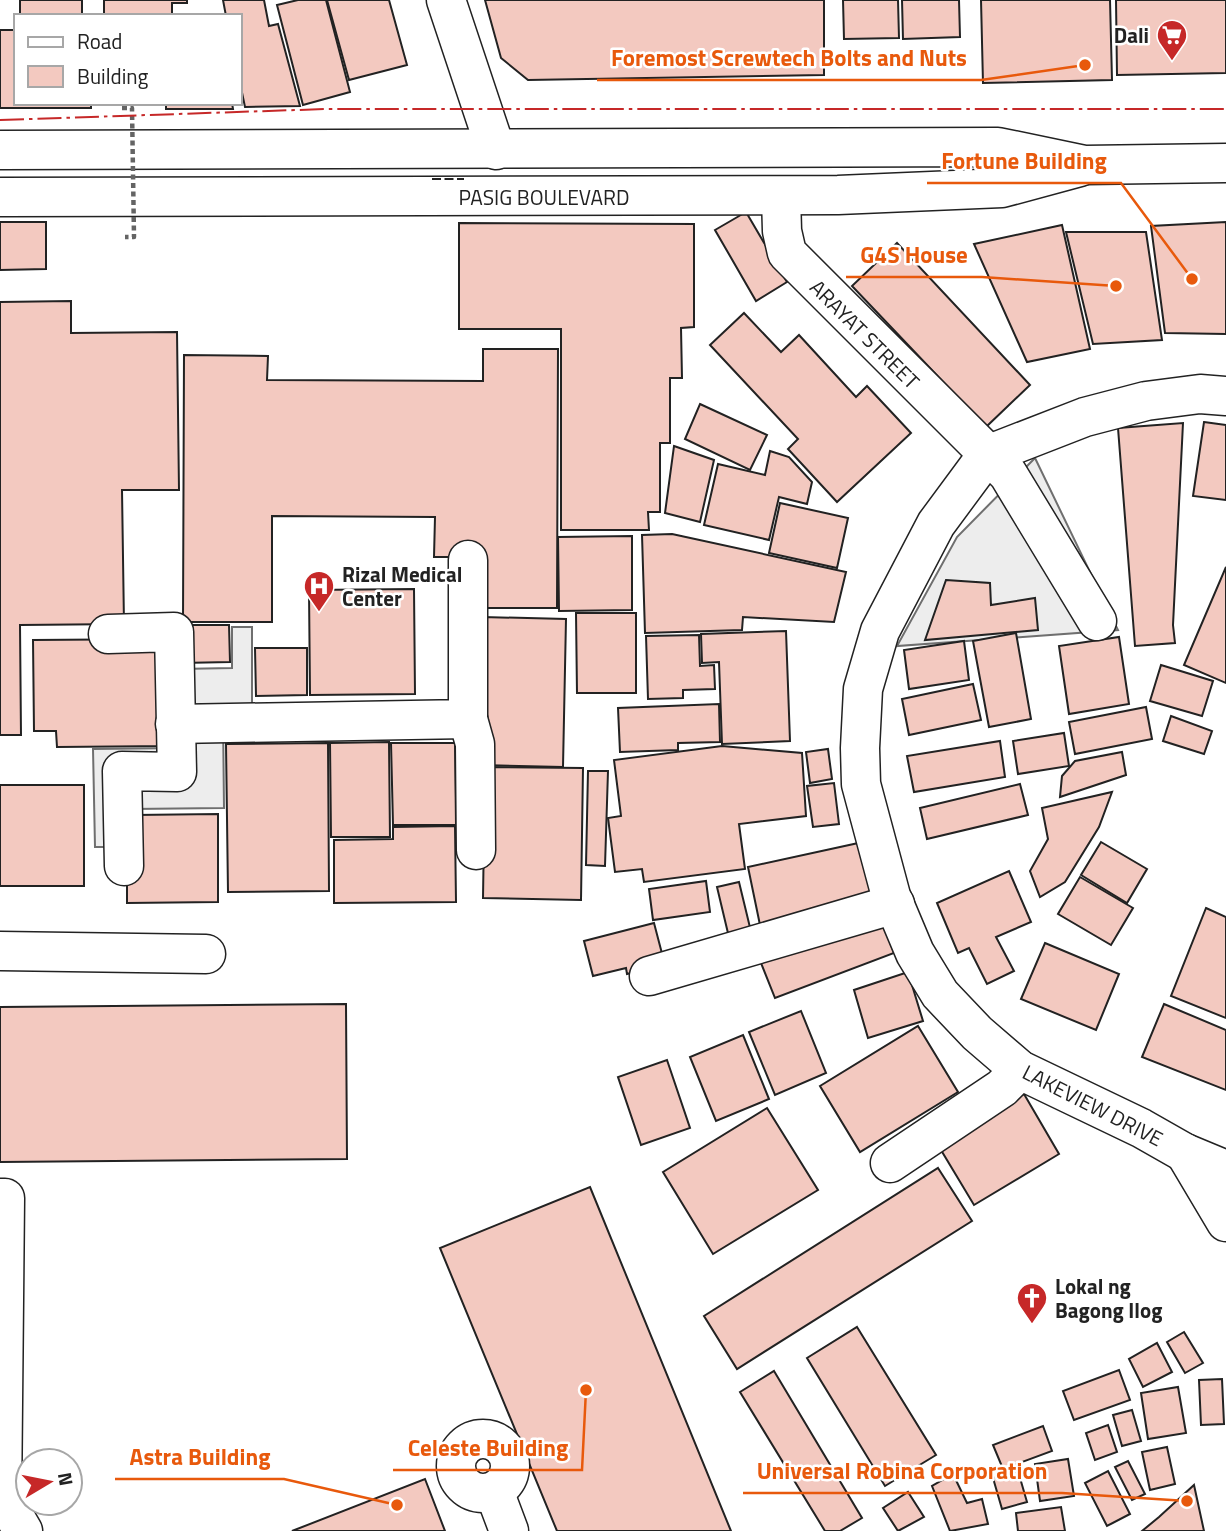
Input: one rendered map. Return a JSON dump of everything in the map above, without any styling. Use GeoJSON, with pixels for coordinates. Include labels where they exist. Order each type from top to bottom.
{"type":"FeatureCollection","features":[{"type":"Feature","properties":{"kind":"main road"},"geometry":{"type":"LineString","coordinates":[[446,0],[496,150]]}},
{"type":"Feature","properties":{"kind":"main road","name":"PASIG BOULEVARD"},"geometry":{"type":"LineString","coordinates":[[0,150],[998,146],[1084,165],[1226,163]]}},
{"type":"Feature","properties":{"kind":"main road","name":"PASIG BOULEVARD"},"geometry":{"type":"LineString","coordinates":[[0,197],[781,196],[1002,188],[1084,165]]}},
{"type":"Feature","properties":{"kind":"main road","name":"ARAYAT STREET"},"geometry":{"type":"LineString","coordinates":[[781,196],[782,231],[787,253],[1008,474],[1097,621]]}},
{"type":"Feature","properties":{"kind":"main road"},"geometry":{"type":"LineString","coordinates":[[987,455],[1085,417],[1146,401],[1200,394],[1226,396]]}},
{"type":"Feature","properties":{"kind":"main road","name":"LAKEVIEW DRIVE"},"geometry":{"type":"LineString","coordinates":[[987,455],[936,524],[880,631],[863,689],[861,784],[895,904],[915,953],[940,994],[977,1033],[1020,1070],[1141,1128],[1185,1153],[1226,1170]]}},
{"type":"Feature","properties":{"kind":"main road"},"geometry":{"type":"LineString","coordinates":[[468,559],[468,719],[475,744],[476,850]]}},
{"type":"Feature","properties":{"kind":"main road"},"geometry":{"type":"LineString","coordinates":[[108,634],[174,632],[177,772],[122,771],[124,866]]}},
{"type":"Feature","properties":{"kind":"main road"},"geometry":{"type":"LineString","coordinates":[[175,724],[468,719]]}},
{"type":"Feature","properties":{"kind":"main road"},"geometry":{"type":"LineString","coordinates":[[649,976],[895,904]]}},
{"type":"Feature","properties":{"kind":"main road"},"geometry":{"type":"LineString","coordinates":[[0,951],[206,954]]}},
{"type":"Feature","properties":{"kind":"main road"},"geometry":{"type":"LineString","coordinates":[[890,1163],[1002,1088],[1020,1070]]}},
{"type":"Feature","properties":{"kind":"main road"},"geometry":{"type":"LineString","coordinates":[[1185,1153],[1226,1222]]}},
{"type":"Feature","properties":{"kind":"main road"},"geometry":{"type":"LineString","coordinates":[[0,1198],[5,1198],[8,1513]]}},
{"type":"Feature","properties":{"kind":"main road"},"geometry":{"type":"LineString","coordinates":[[494,1491],[509,1531]]}},
{"type":"Feature","properties":{"kind":"path"},"geometry":{"type":"LineString","coordinates":[[122,108],[132,108],[134,237],[125,237]]}},
{"type":"Feature","properties":{"kind":"shaded area"},"geometry":{"type":"Polygon","coordinates":[[[1035,458],[1118,630],[897,646],[957,537],[1035,458]]]}},
{"type":"Feature","properties":{"kind":"shaded area"},"geometry":{"type":"Polygon","coordinates":[[[232,627],[252,627],[252,715],[223,716],[224,808],[132,809],[132,847],[95,847],[93,749],[180,748],[179,669],[232,668],[232,627]]]}},
{"type":"Feature","properties":{"kind":"building"},"geometry":{"type":"Polygon","coordinates":[[[20,0],[82,0],[82,14],[20,14],[20,0]]]}},
{"type":"Feature","properties":{"kind":"building"},"geometry":{"type":"Polygon","coordinates":[[[104,0],[187,0],[187,3],[172,3],[172,14],[104,14],[104,0]]]}},
{"type":"Feature","properties":{"kind":"building"},"geometry":{"type":"Polygon","coordinates":[[[223,0],[264,0],[269,26],[278,24],[300,106],[245,107],[242,93],[242,14],[226,14],[223,0]]]}},
{"type":"Feature","properties":{"kind":"building"},"geometry":{"type":"Polygon","coordinates":[[[298,0],[326,0],[350,92],[303,105],[277,5],[298,0]]]}},
{"type":"Feature","properties":{"kind":"building"},"geometry":{"type":"Polygon","coordinates":[[[327,0],[389,0],[407,65],[349,80],[327,0]]]}},
{"type":"Feature","properties":{"kind":"building"},"geometry":{"type":"Polygon","coordinates":[[[485,0],[824,0],[824,75],[528,80],[501,58],[485,0]]]}},
{"type":"Feature","properties":{"kind":"building"},"geometry":{"type":"Polygon","coordinates":[[[843,0],[898,0],[899,38],[844,39],[843,0]]]}},
{"type":"Feature","properties":{"kind":"building"},"geometry":{"type":"Polygon","coordinates":[[[902,0],[959,0],[960,37],[903,39],[902,0]]]}},
{"type":"Feature","properties":{"kind":"building"},"geometry":{"type":"Polygon","coordinates":[[[981,0],[1110,0],[1112,80],[983,83],[981,0]]]}},
{"type":"Feature","properties":{"kind":"building"},"geometry":{"type":"Polygon","coordinates":[[[1116,0],[1226,0],[1226,73],[1117,75],[1116,0]]]}},
{"type":"Feature","properties":{"kind":"building"},"geometry":{"type":"Polygon","coordinates":[[[0,30],[14,30],[14,105],[91,105],[91,108],[0,108],[0,30]]]}},
{"type":"Feature","properties":{"kind":"building"},"geometry":{"type":"Polygon","coordinates":[[[166,105],[232,105],[233,109],[166,109],[166,105]]]}},
{"type":"Feature","properties":{"kind":"building"},"geometry":{"type":"Polygon","coordinates":[[[746,212],[787,282],[756,301],[715,230],[746,212]]]}},
{"type":"Feature","properties":{"kind":"building"},"geometry":{"type":"Polygon","coordinates":[[[0,222],[46,222],[46,269],[0,270],[0,222]]]}},
{"type":"Feature","properties":{"kind":"building"},"geometry":{"type":"Polygon","coordinates":[[[1226,222],[1226,334],[1165,333],[1151,226],[1226,222]]]}},
{"type":"Feature","properties":{"kind":"building"},"geometry":{"type":"Polygon","coordinates":[[[459,223],[694,224],[694,327],[681,328],[682,378],[670,378],[670,443],[660,443],[660,512],[648,512],[649,530],[561,530],[561,329],[459,329],[459,223]]]}},
{"type":"Feature","properties":{"kind":"building"},"geometry":{"type":"Polygon","coordinates":[[[1062,225],[1090,349],[1027,362],[974,244],[1062,225]]]}},
{"type":"Feature","properties":{"kind":"building"},"geometry":{"type":"Polygon","coordinates":[[[1066,232],[1146,232],[1162,340],[1093,344],[1066,232]]]}},
{"type":"Feature","properties":{"kind":"building"},"geometry":{"type":"Polygon","coordinates":[[[897,243],[1030,385],[986,427],[852,286],[897,243]]]}},
{"type":"Feature","properties":{"kind":"building"},"geometry":{"type":"Polygon","coordinates":[[[71,301],[71,333],[177,332],[179,490],[122,490],[124,624],[20,625],[21,735],[0,735],[0,302],[71,301]]]}},
{"type":"Feature","properties":{"kind":"building"},"geometry":{"type":"Polygon","coordinates":[[[744,313],[781,352],[799,335],[856,397],[867,386],[911,433],[837,502],[788,449],[798,439],[710,345],[744,313]]]}},
{"type":"Feature","properties":{"kind":"building"},"geometry":{"type":"Polygon","coordinates":[[[483,349],[558,349],[557,608],[474,608],[474,557],[434,557],[435,517],[272,516],[272,622],[183,622],[184,355],[268,356],[267,380],[483,381],[483,349]]]}},
{"type":"Feature","properties":{"kind":"building"},"geometry":{"type":"Polygon","coordinates":[[[700,404],[767,435],[750,470],[685,439],[700,404]]]}},
{"type":"Feature","properties":{"kind":"building"},"geometry":{"type":"Polygon","coordinates":[[[1204,422],[1226,425],[1226,500],[1193,496],[1204,422]]]}},
{"type":"Feature","properties":{"kind":"building"},"geometry":{"type":"Polygon","coordinates":[[[1183,423],[1173,625],[1175,643],[1135,646],[1118,428],[1183,423]]]}},
{"type":"Feature","properties":{"kind":"building"},"geometry":{"type":"Polygon","coordinates":[[[674,446],[714,460],[700,522],[665,513],[674,446]]]}},
{"type":"Feature","properties":{"kind":"building"},"geometry":{"type":"Polygon","coordinates":[[[770,451],[789,457],[812,482],[807,504],[779,497],[769,540],[704,525],[718,464],[765,475],[770,451]]]}},
{"type":"Feature","properties":{"kind":"building"},"geometry":{"type":"Polygon","coordinates":[[[780,503],[848,518],[837,568],[769,553],[780,503]]]}},
{"type":"Feature","properties":{"kind":"building"},"geometry":{"type":"Polygon","coordinates":[[[672,534],[846,572],[834,622],[743,617],[742,630],[645,633],[642,535],[672,534]]]}},
{"type":"Feature","properties":{"kind":"building"},"geometry":{"type":"Polygon","coordinates":[[[632,536],[632,610],[559,611],[558,537],[632,536]]]}},
{"type":"Feature","properties":{"kind":"building"},"geometry":{"type":"Polygon","coordinates":[[[1226,567],[1226,683],[1184,665],[1226,567]]]}},
{"type":"Feature","properties":{"kind":"building"},"geometry":{"type":"Polygon","coordinates":[[[946,580],[990,583],[991,605],[1035,598],[1038,630],[925,640],[946,580]]]}},
{"type":"Feature","properties":{"kind":"building"},"geometry":{"type":"Polygon","coordinates":[[[414,589],[415,694],[310,695],[309,590],[414,589]]]}},
{"type":"Feature","properties":{"kind":"building"},"geometry":{"type":"Polygon","coordinates":[[[576,613],[636,613],[636,693],[577,693],[576,613]]]}},
{"type":"Feature","properties":{"kind":"building"},"geometry":{"type":"Polygon","coordinates":[[[482,617],[566,619],[563,767],[480,765],[482,617]]]}},
{"type":"Feature","properties":{"kind":"building"},"geometry":{"type":"Polygon","coordinates":[[[181,625],[229,625],[230,662],[181,663],[181,625]]]}},
{"type":"Feature","properties":{"kind":"building"},"geometry":{"type":"Polygon","coordinates":[[[786,631],[790,741],[722,744],[719,662],[702,663],[701,634],[786,631]]]}},
{"type":"Feature","properties":{"kind":"building"},"geometry":{"type":"Polygon","coordinates":[[[1016,633],[1031,719],[989,727],[973,641],[1016,633]]]}},
{"type":"Feature","properties":{"kind":"building"},"geometry":{"type":"Polygon","coordinates":[[[699,635],[700,666],[714,665],[715,689],[683,690],[683,698],[648,699],[646,636],[699,635]]]}},
{"type":"Feature","properties":{"kind":"building"},"geometry":{"type":"Polygon","coordinates":[[[1119,637],[1129,704],[1069,714],[1059,646],[1119,637]]]}},
{"type":"Feature","properties":{"kind":"building"},"geometry":{"type":"Polygon","coordinates":[[[168,639],[169,746],[57,747],[56,731],[34,731],[33,640],[168,639]]]}},
{"type":"Feature","properties":{"kind":"building"},"geometry":{"type":"Polygon","coordinates":[[[964,641],[969,680],[909,689],[904,650],[964,641]]]}},
{"type":"Feature","properties":{"kind":"building"},"geometry":{"type":"Polygon","coordinates":[[[255,648],[307,648],[307,695],[256,696],[255,648]]]}},
{"type":"Feature","properties":{"kind":"building"},"geometry":{"type":"Polygon","coordinates":[[[1161,665],[1213,681],[1202,716],[1150,701],[1161,665]]]}},
{"type":"Feature","properties":{"kind":"building"},"geometry":{"type":"Polygon","coordinates":[[[973,684],[981,720],[909,735],[902,699],[973,684]]]}},
{"type":"Feature","properties":{"kind":"building"},"geometry":{"type":"Polygon","coordinates":[[[719,704],[720,742],[678,743],[678,750],[620,752],[618,708],[719,704]]]}},
{"type":"Feature","properties":{"kind":"building"},"geometry":{"type":"Polygon","coordinates":[[[1146,707],[1152,739],[1075,754],[1069,722],[1146,707]]]}},
{"type":"Feature","properties":{"kind":"building"},"geometry":{"type":"Polygon","coordinates":[[[1171,716],[1212,731],[1204,754],[1163,741],[1171,716]]]}},
{"type":"Feature","properties":{"kind":"building"},"geometry":{"type":"Polygon","coordinates":[[[1064,733],[1069,766],[1018,774],[1013,741],[1064,733]]]}},
{"type":"Feature","properties":{"kind":"building"},"geometry":{"type":"Polygon","coordinates":[[[1000,741],[1005,777],[914,792],[907,756],[1000,741]]]}},
{"type":"Feature","properties":{"kind":"building"},"geometry":{"type":"Polygon","coordinates":[[[389,742],[390,837],[331,837],[330,743],[389,742]]]}},
{"type":"Feature","properties":{"kind":"building"},"geometry":{"type":"Polygon","coordinates":[[[328,743],[329,891],[228,892],[226,744],[328,743]]]}},
{"type":"Feature","properties":{"kind":"building"},"geometry":{"type":"Polygon","coordinates":[[[391,743],[455,743],[456,825],[393,825],[391,743]]]}},
{"type":"Feature","properties":{"kind":"building"},"geometry":{"type":"Polygon","coordinates":[[[722,746],[802,753],[806,816],[739,824],[745,869],[644,882],[642,869],[615,872],[608,818],[621,816],[614,760],[722,746]]]}},
{"type":"Feature","properties":{"kind":"building"},"geometry":{"type":"Polygon","coordinates":[[[828,749],[832,779],[810,783],[806,752],[828,749]]]}},
{"type":"Feature","properties":{"kind":"building"},"geometry":{"type":"Polygon","coordinates":[[[1122,752],[1126,775],[1060,797],[1062,776],[1075,761],[1122,752]]]}},
{"type":"Feature","properties":{"kind":"building"},"geometry":{"type":"Polygon","coordinates":[[[485,767],[583,768],[581,900],[483,898],[485,767]]]}},
{"type":"Feature","properties":{"kind":"building"},"geometry":{"type":"Polygon","coordinates":[[[588,771],[608,771],[605,866],[586,865],[588,771]]]}},
{"type":"Feature","properties":{"kind":"building"},"geometry":{"type":"Polygon","coordinates":[[[834,783],[839,824],[813,827],[807,786],[834,783]]]}},
{"type":"Feature","properties":{"kind":"building"},"geometry":{"type":"Polygon","coordinates":[[[1020,784],[1028,815],[927,839],[920,808],[1020,784]]]}},
{"type":"Feature","properties":{"kind":"building"},"geometry":{"type":"Polygon","coordinates":[[[0,785],[84,785],[84,886],[0,886],[0,785]]]}},
{"type":"Feature","properties":{"kind":"building"},"geometry":{"type":"Polygon","coordinates":[[[1112,792],[1099,827],[1065,882],[1040,897],[1030,871],[1048,839],[1042,808],[1112,792]]]}},
{"type":"Feature","properties":{"kind":"building"},"geometry":{"type":"Polygon","coordinates":[[[218,814],[218,902],[127,903],[127,853],[134,815],[218,814]]]}},
{"type":"Feature","properties":{"kind":"building"},"geometry":{"type":"Polygon","coordinates":[[[455,826],[456,902],[334,903],[334,840],[393,839],[393,827],[455,826]]]}},
{"type":"Feature","properties":{"kind":"building"},"geometry":{"type":"Polygon","coordinates":[[[863,842],[875,900],[760,925],[748,867],[863,842]]]}},
{"type":"Feature","properties":{"kind":"building"},"geometry":{"type":"Polygon","coordinates":[[[1101,842],[1147,869],[1127,903],[1081,875],[1101,842]]]}},
{"type":"Feature","properties":{"kind":"building"},"geometry":{"type":"Polygon","coordinates":[[[1009,871],[1031,922],[996,937],[1014,971],[987,984],[969,948],[958,953],[937,903],[1009,871]]]}},
{"type":"Feature","properties":{"kind":"building"},"geometry":{"type":"Polygon","coordinates":[[[1080,877],[1133,908],[1111,945],[1058,914],[1080,877]]]}},
{"type":"Feature","properties":{"kind":"building"},"geometry":{"type":"Polygon","coordinates":[[[706,881],[710,912],[653,920],[649,889],[706,881]]]}},
{"type":"Feature","properties":{"kind":"building"},"geometry":{"type":"Polygon","coordinates":[[[739,882],[754,944],[732,950],[717,887],[739,882]]]}},
{"type":"Feature","properties":{"kind":"building"},"geometry":{"type":"Polygon","coordinates":[[[1206,908],[1226,917],[1226,1018],[1171,996],[1206,908]]]}},
{"type":"Feature","properties":{"kind":"building"},"geometry":{"type":"Polygon","coordinates":[[[882,919],[894,953],[775,998],[761,963],[882,919]]]}},
{"type":"Feature","properties":{"kind":"building"},"geometry":{"type":"Polygon","coordinates":[[[654,923],[665,965],[627,974],[626,968],[593,976],[584,941],[654,923]]]}},
{"type":"Feature","properties":{"kind":"building"},"geometry":{"type":"Polygon","coordinates":[[[1045,943],[1119,974],[1096,1030],[1021,999],[1045,943]]]}},
{"type":"Feature","properties":{"kind":"building"},"geometry":{"type":"Polygon","coordinates":[[[908,972],[923,1021],[868,1038],[854,990],[908,972]]]}},
{"type":"Feature","properties":{"kind":"building"},"geometry":{"type":"Polygon","coordinates":[[[346,1004],[347,1159],[0,1162],[0,1007],[346,1004]]]}},
{"type":"Feature","properties":{"kind":"building"},"geometry":{"type":"Polygon","coordinates":[[[1164,1004],[1226,1030],[1226,1090],[1142,1057],[1164,1004]]]}},
{"type":"Feature","properties":{"kind":"building"},"geometry":{"type":"Polygon","coordinates":[[[801,1011],[826,1073],[775,1095],[749,1032],[801,1011]]]}},
{"type":"Feature","properties":{"kind":"building"},"geometry":{"type":"Polygon","coordinates":[[[918,1026],[958,1092],[860,1152],[820,1086],[918,1026]]]}},
{"type":"Feature","properties":{"kind":"building"},"geometry":{"type":"Polygon","coordinates":[[[743,1035],[769,1099],[716,1121],[690,1057],[743,1035]]]}},
{"type":"Feature","properties":{"kind":"building"},"geometry":{"type":"Polygon","coordinates":[[[667,1060],[690,1128],[641,1145],[618,1077],[667,1060]]]}},
{"type":"Feature","properties":{"kind":"building"},"geometry":{"type":"Polygon","coordinates":[[[1024,1094],[1059,1154],[974,1205],[938,1145],[1024,1094]]]}},
{"type":"Feature","properties":{"kind":"building"},"geometry":{"type":"Polygon","coordinates":[[[767,1108],[818,1190],[713,1254],[663,1172],[767,1108]]]}},
{"type":"Feature","properties":{"kind":"building"},"geometry":{"type":"Polygon","coordinates":[[[938,1168],[972,1221],[737,1369],[704,1316],[938,1168]]]}},
{"type":"Feature","properties":{"kind":"building"},"geometry":{"type":"Polygon","coordinates":[[[590,1187],[731,1531],[557,1531],[440,1248],[590,1187]]]}},
{"type":"Feature","properties":{"kind":"building"},"geometry":{"type":"Polygon","coordinates":[[[857,1327],[936,1455],[885,1486],[807,1358],[857,1327]]]}},
{"type":"Feature","properties":{"kind":"building"},"geometry":{"type":"Polygon","coordinates":[[[1184,1332],[1203,1363],[1185,1373],[1167,1342],[1184,1332]]]}},
{"type":"Feature","properties":{"kind":"building"},"geometry":{"type":"Polygon","coordinates":[[[1157,1343],[1172,1372],[1143,1387],[1129,1359],[1157,1343]]]}},
{"type":"Feature","properties":{"kind":"building"},"geometry":{"type":"Polygon","coordinates":[[[1119,1370],[1130,1400],[1074,1420],[1063,1391],[1119,1370]]]}},
{"type":"Feature","properties":{"kind":"building"},"geometry":{"type":"Polygon","coordinates":[[[774,1371],[862,1518],[840,1531],[825,1531],[740,1392],[774,1371]]]}},
{"type":"Feature","properties":{"kind":"building"},"geometry":{"type":"Polygon","coordinates":[[[1222,1379],[1224,1424],[1201,1425],[1199,1380],[1222,1379]]]}},
{"type":"Feature","properties":{"kind":"building"},"geometry":{"type":"Polygon","coordinates":[[[1178,1387],[1186,1433],[1148,1439],[1141,1393],[1178,1387]]]}},
{"type":"Feature","properties":{"kind":"building"},"geometry":{"type":"Polygon","coordinates":[[[1132,1410],[1141,1441],[1122,1446],[1113,1415],[1132,1410]]]}},
{"type":"Feature","properties":{"kind":"building"},"geometry":{"type":"Polygon","coordinates":[[[1108,1425],[1117,1452],[1095,1460],[1086,1433],[1108,1425]]]}},
{"type":"Feature","properties":{"kind":"building"},"geometry":{"type":"Polygon","coordinates":[[[1043,1426],[1052,1451],[1003,1469],[993,1445],[1043,1426]]]}},
{"type":"Feature","properties":{"kind":"building"},"geometry":{"type":"Polygon","coordinates":[[[1167,1447],[1175,1484],[1150,1490],[1142,1452],[1167,1447]]]}},
{"type":"Feature","properties":{"kind":"building"},"geometry":{"type":"Polygon","coordinates":[[[1068,1459],[1074,1496],[1040,1501],[1035,1464],[1068,1459]]]}},
{"type":"Feature","properties":{"kind":"building"},"geometry":{"type":"Polygon","coordinates":[[[1128,1461],[1145,1494],[1132,1500],[1115,1467],[1128,1461]]]}},
{"type":"Feature","properties":{"kind":"building"},"geometry":{"type":"Polygon","coordinates":[[[1018,1471],[1027,1502],[1002,1509],[993,1478],[1018,1471]]]}},
{"type":"Feature","properties":{"kind":"building"},"geometry":{"type":"Polygon","coordinates":[[[1108,1471],[1130,1514],[1107,1526],[1085,1483],[1108,1471]]]}},
{"type":"Feature","properties":{"kind":"building"},"geometry":{"type":"Polygon","coordinates":[[[953,1474],[967,1503],[982,1499],[988,1524],[950,1531],[932,1486],[953,1474]]]}},
{"type":"Feature","properties":{"kind":"building"},"geometry":{"type":"Polygon","coordinates":[[[425,1479],[445,1531],[292,1531],[425,1479]]]}},
{"type":"Feature","properties":{"kind":"building"},"geometry":{"type":"Polygon","coordinates":[[[1194,1485],[1204,1531],[1142,1531],[1159,1517],[1194,1485]]]}},
{"type":"Feature","properties":{"kind":"building"},"geometry":{"type":"Polygon","coordinates":[[[908,1492],[924,1517],[898,1531],[883,1508],[908,1492]]]}},
{"type":"Feature","properties":{"kind":"building"},"geometry":{"type":"Polygon","coordinates":[[[1061,1507],[1065,1531],[1018,1531],[1016,1513],[1061,1507]]]}},
{"type":"Feature","properties":{"kind":"fence"},"geometry":{"type":"LineString","coordinates":[[432,179],[464,179]]}},
{"type":"Feature","properties":{"kind":"power"},"geometry":{"type":"LineString","coordinates":[[0,120],[326,109],[1226,109]]}},
{"type":"Feature","properties":{"kind":"place","name":"Dali"},"geometry":{"type":"Point","coordinates":[1172,62]}},
{"type":"Feature","properties":{"kind":"place","name":"Foremost Screwtech Bolts and Nuts"},"geometry":{"type":"Point","coordinates":[1085,65]}},
{"type":"Feature","properties":{"kind":"place","name":"Fortune Building"},"geometry":{"type":"Point","coordinates":[1192,279]}},
{"type":"Feature","properties":{"kind":"place","name":"G4S House"},"geometry":{"type":"Point","coordinates":[1116,286]}},
{"type":"Feature","properties":{"kind":"place","name":"Rizal Medical Center"},"geometry":{"type":"Point","coordinates":[319,613]}},
{"type":"Feature","properties":{"kind":"place","name":"Lokal ng Bagong Ilog"},"geometry":{"type":"Point","coordinates":[1032,1325]}},
{"type":"Feature","properties":{"kind":"place","name":"Celeste Building"},"geometry":{"type":"Point","coordinates":[586,1390]}},
{"type":"Feature","properties":{"kind":"place","name":"Universal Robina Corporation"},"geometry":{"type":"Point","coordinates":[1187,1501]}},
{"type":"Feature","properties":{"kind":"place","name":"Astra Building"},"geometry":{"type":"Point","coordinates":[397,1505]}}]}
